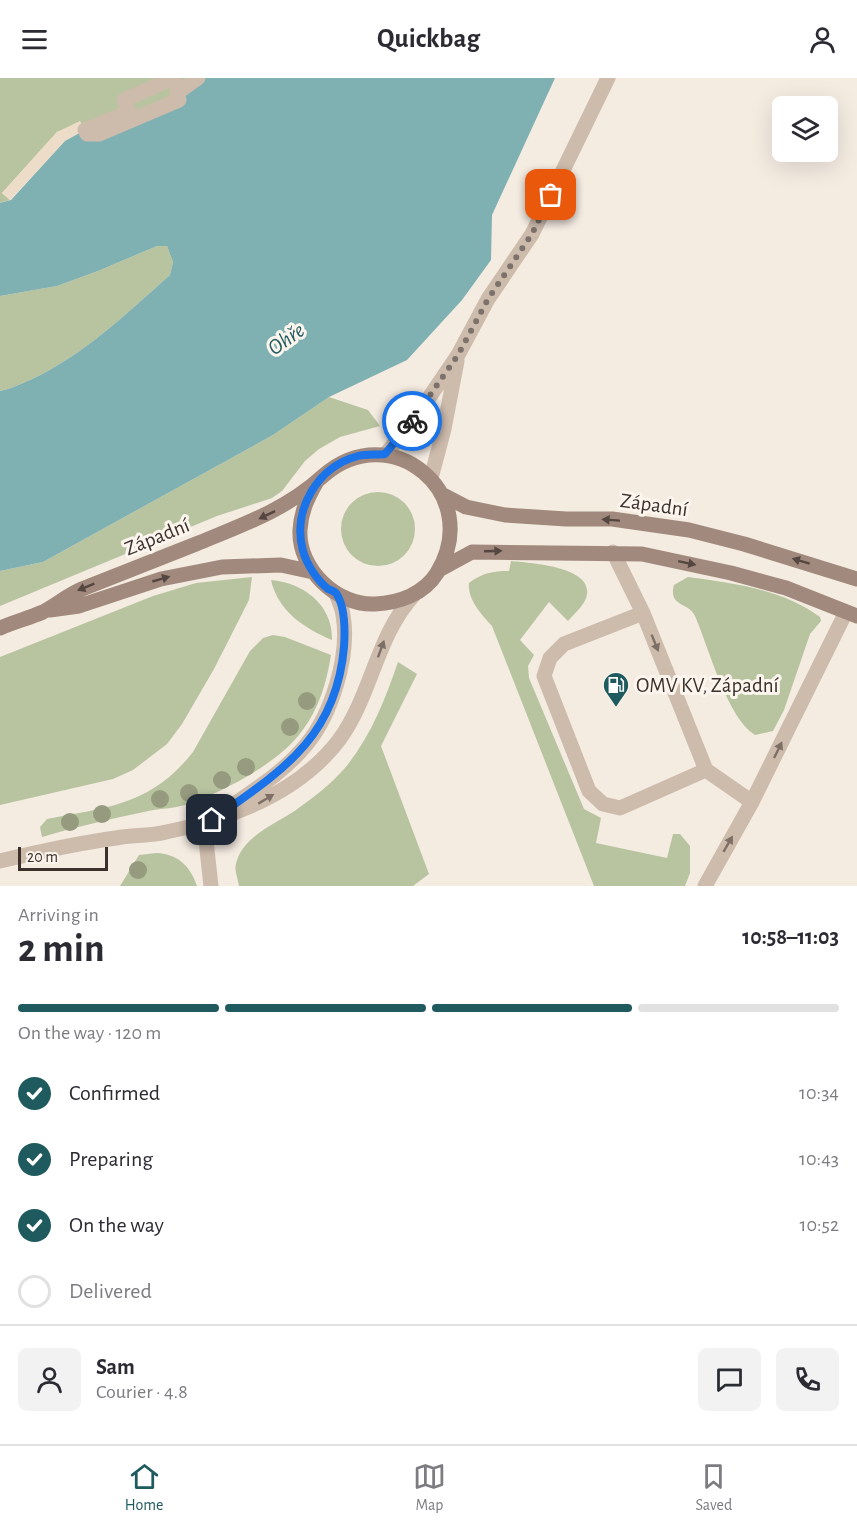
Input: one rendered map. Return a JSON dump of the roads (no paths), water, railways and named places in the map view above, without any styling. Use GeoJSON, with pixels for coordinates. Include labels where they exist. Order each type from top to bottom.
{"type":"FeatureCollection","features":[{"type":"Feature","properties":{"kind":"street"},"geometry":{"type":"LineString","coordinates":[[174,78],[123,100],[129,112],[85,130],[87,134],[99,134],[179,99],[177,93],[198,78]]}},
{"type":"Feature","properties":{"kind":"street"},"geometry":{"type":"LineString","coordinates":[[385,454],[418,414],[458,355],[488,299],[532,234],[608,78]]}},
{"type":"Feature","properties":{"kind":"street"},"geometry":{"type":"LineString","coordinates":[[431,478],[444,429],[458,355]]}},
{"type":"Feature","properties":{"kind":"street","name":"Západní"},"geometry":{"type":"LineString","coordinates":[[0,628],[44,611],[75,592],[259,519],[277,510],[316,483],[335,466],[359,456],[385,454],[410,462],[431,478],[443,495],[449,514],[451,534],[445,558],[439,570],[398,614],[384,639],[357,709],[339,739],[324,758],[306,774],[257,804],[208,821],[164,833],[116,838],[0,861]]}},
{"type":"Feature","properties":{"kind":"street","name":"Západní"},"geometry":{"type":"LineString","coordinates":[[316,483],[303,506],[300,532],[304,553],[313,572],[327,588],[346,599],[367,605],[391,604],[414,595]]}},
{"type":"Feature","properties":{"kind":"street","name":"Západní"},"geometry":{"type":"LineString","coordinates":[[443,495],[466,507],[505,515],[612,519],[689,530],[744,544],[857,579]]}},
{"type":"Feature","properties":{"kind":"street","name":"Západní"},"geometry":{"type":"LineString","coordinates":[[439,570],[472,552],[642,554],[731,573],[786,588],[851,614],[705,886]]}},
{"type":"Feature","properties":{"kind":"street"},"geometry":{"type":"LineString","coordinates":[[613,552],[643,613],[706,770],[752,802]]}},
{"type":"Feature","properties":{"kind":"street","name":"Západní"},"geometry":{"type":"LineString","coordinates":[[44,611],[80,606],[161,579],[222,567],[281,565],[313,572]]}},
{"type":"Feature","properties":{"kind":"street","name":"Západní"},"geometry":{"type":"LineString","coordinates":[[208,821],[276,775],[306,746],[322,721],[334,691],[344,648],[343,613],[336,593]]}},
{"type":"Feature","properties":{"kind":"street"},"geometry":{"type":"LineString","coordinates":[[643,613],[564,644],[550,658],[546,667],[544,676],[589,791],[603,804],[620,808],[706,770]]}},
{"type":"Feature","properties":{"kind":"street"},"geometry":{"type":"LineString","coordinates":[[208,821],[211,886]]}},
{"type":"Feature","properties":{"kind":"water","name":"Ohře"},"geometry":{"type":"Polygon","coordinates":[[[198,78],[555,78],[492,215],[491,260],[462,300],[407,360],[329,397],[273,435],[43,562],[0,571],[0,391],[19,385],[50,370],[86,346],[121,319],[170,275],[173,262],[167,246],[157,246],[57,286],[0,296],[0,203],[11,200],[65,141],[85,130],[179,100],[198,78]]]}},
{"type":"Feature","properties":{"kind":"place","name":"OMV KV, Západní"},"geometry":{"type":"Point","coordinates":[616,708]}}]}
